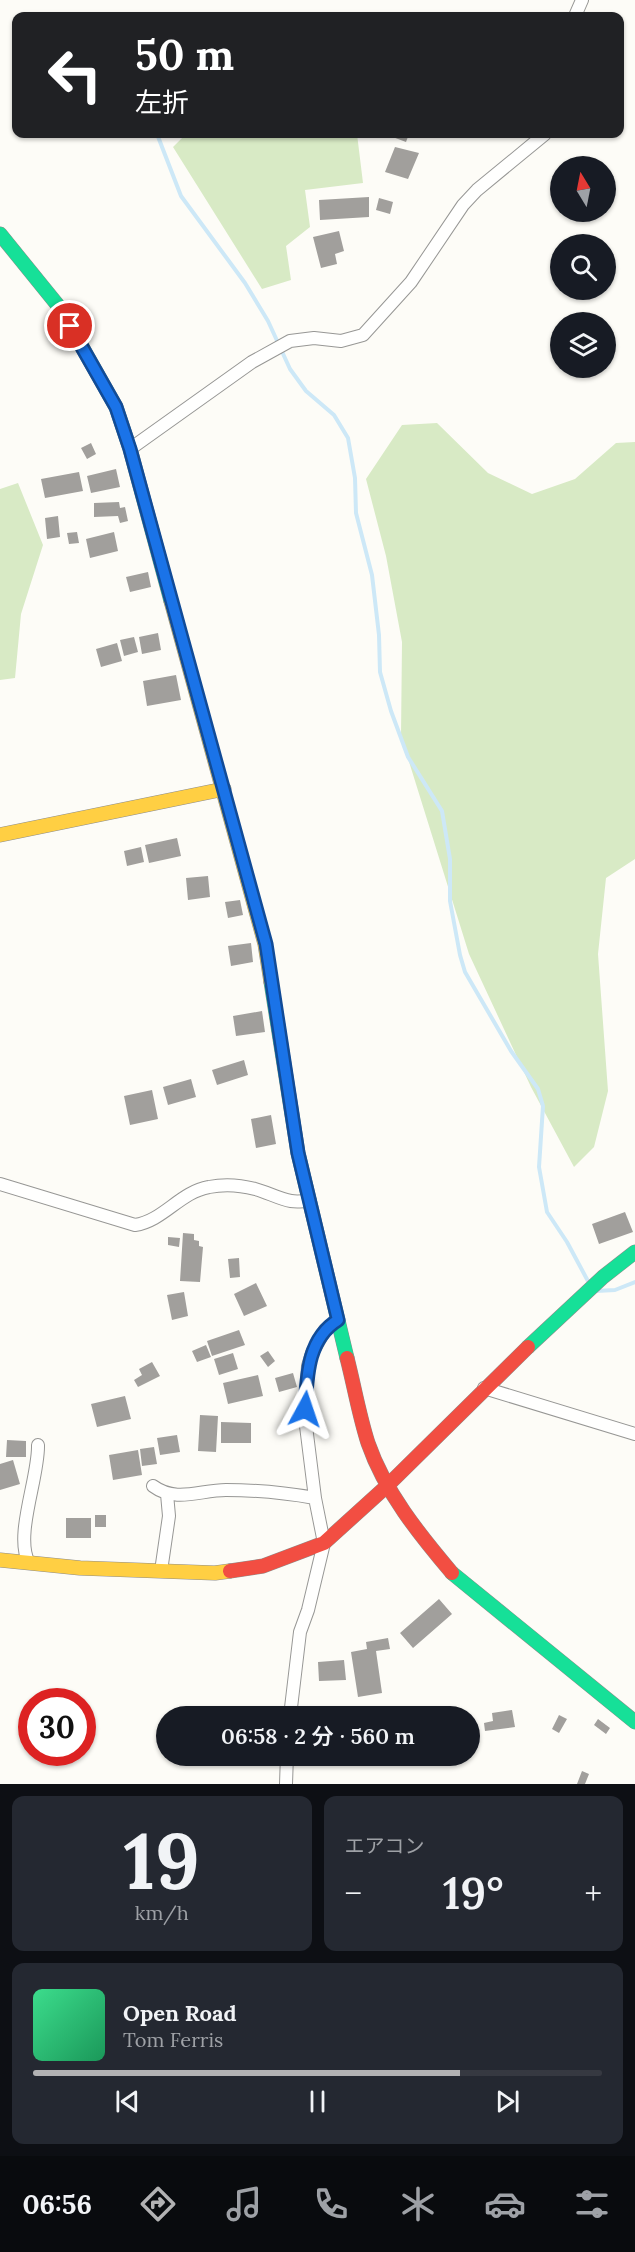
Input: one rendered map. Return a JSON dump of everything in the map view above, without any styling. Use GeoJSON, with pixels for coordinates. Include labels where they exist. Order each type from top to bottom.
{"type":"FeatureCollection","features":[{"type":"Feature","properties":{"kind":"street"},"geometry":{"type":"LineString","coordinates":[[130,449],[252,362],[290,341],[314,338],[341,341],[363,335],[411,282],[463,206],[477,190],[540,138]]}},
{"type":"Feature","properties":{"kind":"street"},"geometry":{"type":"LineString","coordinates":[[0,234],[60,308],[116,407],[130,449],[266,944],[298,1153],[368,1443],[388,1485],[411,1524],[454,1575],[635,1722]]}},
{"type":"Feature","properties":{"kind":"street"},"geometry":{"type":"LineString","coordinates":[[0,835],[224,789]]}},
{"type":"Feature","properties":{"kind":"street"},"geometry":{"type":"LineString","coordinates":[[0,1184],[135,1225],[153,1220],[178,1201],[206,1187],[231,1185],[255,1189],[290,1201],[309,1201]]}},
{"type":"Feature","properties":{"kind":"street"},"geometry":{"type":"LineString","coordinates":[[0,1560],[80,1568],[215,1573],[263,1566],[324,1543],[388,1485],[484,1388],[603,1277],[635,1252]]}},
{"type":"Feature","properties":{"kind":"street"},"geometry":{"type":"LineString","coordinates":[[291,1706],[300,1632],[308,1610],[324,1543],[315,1498],[305,1418],[308,1366],[312,1353],[325,1330],[338,1320]]}},
{"type":"Feature","properties":{"kind":"street"},"geometry":{"type":"LineString","coordinates":[[484,1388],[635,1434]]}},
{"type":"Feature","properties":{"kind":"street"},"geometry":{"type":"LineString","coordinates":[[29,1563],[26,1557],[24,1536],[38,1445]]}},
{"type":"Feature","properties":{"kind":"street"},"geometry":{"type":"LineString","coordinates":[[153,1486],[167,1494],[188,1495],[224,1490],[315,1498]]}},
{"type":"Feature","properties":{"kind":"street"},"geometry":{"type":"LineString","coordinates":[[161,1571],[169,1516],[167,1494]]}},
{"type":"Feature","properties":{"kind":"street"},"geometry":{"type":"LineString","coordinates":[[286,1784],[287,1766]]}},
{"type":"Feature","properties":{"kind":"green space"},"geometry":{"type":"Polygon","coordinates":[[[182,138],[357,138],[363,183],[305,190],[310,227],[286,246],[291,280],[262,289],[173,147],[182,138]]]}},
{"type":"Feature","properties":{"kind":"green space"},"geometry":{"type":"Polygon","coordinates":[[[437,423],[488,473],[532,494],[575,479],[616,443],[635,442],[635,859],[606,878],[598,954],[608,1091],[594,1147],[574,1167],[531,1087],[469,954],[401,736],[402,642],[386,556],[366,479],[402,425],[437,423]]]}},
{"type":"Feature","properties":{"kind":"green space"},"geometry":{"type":"Polygon","coordinates":[[[18,483],[43,545],[21,614],[15,678],[0,680],[0,489],[18,483]]]}},
{"type":"Feature","properties":{"kind":"building"},"geometry":{"type":"Polygon","coordinates":[[[395,138],[408,138],[406,142],[395,138]]]}},
{"type":"Feature","properties":{"kind":"building"},"geometry":{"type":"Polygon","coordinates":[[[395,147],[419,153],[408,179],[385,172],[395,147]]]}},
{"type":"Feature","properties":{"kind":"building"},"geometry":{"type":"Polygon","coordinates":[[[369,197],[369,217],[320,220],[319,200],[369,197]]]}},
{"type":"Feature","properties":{"kind":"building"},"geometry":{"type":"Polygon","coordinates":[[[379,198],[393,202],[390,214],[376,210],[379,198]]]}},
{"type":"Feature","properties":{"kind":"building"},"geometry":{"type":"Polygon","coordinates":[[[339,231],[344,251],[335,254],[337,264],[321,268],[313,237],[339,231]]]}},
{"type":"Feature","properties":{"kind":"building"},"geometry":{"type":"Polygon","coordinates":[[[91,443],[96,454],[87,459],[81,448],[91,443]]]}},
{"type":"Feature","properties":{"kind":"building"},"geometry":{"type":"Polygon","coordinates":[[[116,469],[120,487],[91,493],[87,476],[116,469]]]}},
{"type":"Feature","properties":{"kind":"building"},"geometry":{"type":"Polygon","coordinates":[[[79,472],[83,491],[45,498],[41,479],[79,472]]]}},
{"type":"Feature","properties":{"kind":"building"},"geometry":{"type":"Polygon","coordinates":[[[119,502],[120,508],[125,507],[128,521],[120,523],[118,516],[94,517],[94,503],[119,502]]]}},
{"type":"Feature","properties":{"kind":"building"},"geometry":{"type":"Polygon","coordinates":[[[58,516],[60,537],[47,539],[45,518],[58,516]]]}},
{"type":"Feature","properties":{"kind":"building"},"geometry":{"type":"Polygon","coordinates":[[[77,532],[79,543],[69,544],[67,533],[77,532]]]}},
{"type":"Feature","properties":{"kind":"building"},"geometry":{"type":"Polygon","coordinates":[[[114,532],[118,551],[90,558],[86,539],[114,532]]]}},
{"type":"Feature","properties":{"kind":"building"},"geometry":{"type":"Polygon","coordinates":[[[148,572],[151,587],[130,592],[126,577],[148,572]]]}},
{"type":"Feature","properties":{"kind":"building"},"geometry":{"type":"Polygon","coordinates":[[[158,633],[161,650],[142,654],[139,637],[158,633]]]}},
{"type":"Feature","properties":{"kind":"building"},"geometry":{"type":"Polygon","coordinates":[[[134,637],[138,652],[124,656],[120,640],[134,637]]]}},
{"type":"Feature","properties":{"kind":"building"},"geometry":{"type":"Polygon","coordinates":[[[117,643],[122,661],[101,667],[96,649],[117,643]]]}},
{"type":"Feature","properties":{"kind":"building"},"geometry":{"type":"Polygon","coordinates":[[[176,675],[181,700],[147,706],[143,681],[176,675]]]}},
{"type":"Feature","properties":{"kind":"building"},"geometry":{"type":"Polygon","coordinates":[[[177,838],[181,856],[149,863],[145,845],[177,838]]]}},
{"type":"Feature","properties":{"kind":"building"},"geometry":{"type":"Polygon","coordinates":[[[141,847],[144,862],[127,866],[124,851],[141,847]]]}},
{"type":"Feature","properties":{"kind":"building"},"geometry":{"type":"Polygon","coordinates":[[[208,876],[210,897],[188,900],[186,878],[208,876]]]}},
{"type":"Feature","properties":{"kind":"building"},"geometry":{"type":"Polygon","coordinates":[[[240,900],[243,915],[228,918],[225,902],[240,900]]]}},
{"type":"Feature","properties":{"kind":"building"},"geometry":{"type":"Polygon","coordinates":[[[251,943],[253,962],[231,966],[228,946],[251,943]]]}},
{"type":"Feature","properties":{"kind":"building"},"geometry":{"type":"Polygon","coordinates":[[[262,1011],[265,1032],[236,1036],[233,1016],[262,1011]]]}},
{"type":"Feature","properties":{"kind":"building"},"geometry":{"type":"Polygon","coordinates":[[[244,1060],[248,1075],[217,1085],[212,1070],[244,1060]]]}},
{"type":"Feature","properties":{"kind":"building"},"geometry":{"type":"Polygon","coordinates":[[[191,1079],[196,1097],[168,1105],[163,1087],[191,1079]]]}},
{"type":"Feature","properties":{"kind":"building"},"geometry":{"type":"Polygon","coordinates":[[[152,1090],[158,1119],[130,1125],[124,1096],[152,1090]]]}},
{"type":"Feature","properties":{"kind":"building"},"geometry":{"type":"Polygon","coordinates":[[[271,1115],[276,1144],[256,1148],[251,1119],[271,1115]]]}},
{"type":"Feature","properties":{"kind":"building"},"geometry":{"type":"Polygon","coordinates":[[[625,1212],[633,1232],[599,1244],[592,1224],[625,1212]]]}},
{"type":"Feature","properties":{"kind":"building"},"geometry":{"type":"Polygon","coordinates":[[[183,1233],[194,1234],[194,1240],[199,1241],[199,1246],[203,1247],[200,1282],[180,1281],[183,1233]]]}},
{"type":"Feature","properties":{"kind":"building"},"geometry":{"type":"Polygon","coordinates":[[[168,1237],[180,1238],[179,1247],[168,1245],[168,1237]]]}},
{"type":"Feature","properties":{"kind":"building"},"geometry":{"type":"Polygon","coordinates":[[[239,1258],[240,1277],[230,1278],[228,1259],[239,1258]]]}},
{"type":"Feature","properties":{"kind":"building"},"geometry":{"type":"Polygon","coordinates":[[[256,1283],[267,1306],[244,1316],[234,1294],[256,1283]]]}},
{"type":"Feature","properties":{"kind":"building"},"geometry":{"type":"Polygon","coordinates":[[[184,1292],[188,1316],[172,1320],[167,1295],[184,1292]]]}},
{"type":"Feature","properties":{"kind":"building"},"geometry":{"type":"Polygon","coordinates":[[[239,1330],[245,1345],[212,1356],[207,1341],[239,1330]]]}},
{"type":"Feature","properties":{"kind":"building"},"geometry":{"type":"Polygon","coordinates":[[[206,1345],[211,1357],[197,1362],[192,1351],[206,1345]]]}},
{"type":"Feature","properties":{"kind":"building"},"geometry":{"type":"Polygon","coordinates":[[[268,1351],[275,1361],[268,1367],[260,1356],[268,1351]]]}},
{"type":"Feature","properties":{"kind":"building"},"geometry":{"type":"Polygon","coordinates":[[[233,1353],[238,1369],[219,1375],[214,1359],[233,1353]]]}},
{"type":"Feature","properties":{"kind":"building"},"geometry":{"type":"Polygon","coordinates":[[[152,1362],[160,1376],[138,1387],[134,1380],[142,1375],[139,1369],[152,1362]]]}},
{"type":"Feature","properties":{"kind":"building"},"geometry":{"type":"Polygon","coordinates":[[[293,1373],[297,1387],[279,1392],[275,1378],[293,1373]]]}},
{"type":"Feature","properties":{"kind":"building"},"geometry":{"type":"Polygon","coordinates":[[[258,1375],[263,1396],[228,1404],[223,1383],[258,1375]]]}},
{"type":"Feature","properties":{"kind":"building"},"geometry":{"type":"Polygon","coordinates":[[[125,1396],[131,1419],[97,1427],[91,1404],[125,1396]]]}},
{"type":"Feature","properties":{"kind":"building"},"geometry":{"type":"Polygon","coordinates":[[[200,1415],[218,1416],[216,1452],[198,1451],[200,1415]]]}},
{"type":"Feature","properties":{"kind":"building"},"geometry":{"type":"Polygon","coordinates":[[[221,1422],[251,1423],[251,1443],[221,1443],[221,1422]]]}},
{"type":"Feature","properties":{"kind":"building"},"geometry":{"type":"Polygon","coordinates":[[[177,1435],[180,1452],[160,1455],[157,1438],[177,1435]]]}},
{"type":"Feature","properties":{"kind":"building"},"geometry":{"type":"Polygon","coordinates":[[[7,1440],[26,1441],[26,1457],[6,1457],[7,1440]]]}},
{"type":"Feature","properties":{"kind":"building"},"geometry":{"type":"Polygon","coordinates":[[[154,1447],[157,1464],[142,1466],[140,1449],[154,1447]]]}},
{"type":"Feature","properties":{"kind":"building"},"geometry":{"type":"Polygon","coordinates":[[[138,1450],[142,1475],[113,1480],[109,1455],[138,1450]]]}},
{"type":"Feature","properties":{"kind":"building"},"geometry":{"type":"Polygon","coordinates":[[[13,1460],[20,1484],[0,1490],[0,1464],[13,1460]]]}},
{"type":"Feature","properties":{"kind":"building"},"geometry":{"type":"Polygon","coordinates":[[[95,1515],[106,1515],[106,1527],[95,1527],[95,1515]]]}},
{"type":"Feature","properties":{"kind":"building"},"geometry":{"type":"Polygon","coordinates":[[[66,1518],[91,1518],[91,1538],[66,1538],[66,1518]]]}},
{"type":"Feature","properties":{"kind":"building"},"geometry":{"type":"Polygon","coordinates":[[[439,1599],[452,1614],[413,1648],[400,1633],[439,1599]]]}},
{"type":"Feature","properties":{"kind":"building"},"geometry":{"type":"Polygon","coordinates":[[[388,1638],[390,1649],[376,1651],[382,1693],[358,1697],[351,1652],[367,1649],[366,1642],[388,1638]]]}},
{"type":"Feature","properties":{"kind":"building"},"geometry":{"type":"Polygon","coordinates":[[[344,1660],[346,1680],[319,1681],[318,1662],[344,1660]]]}},
{"type":"Feature","properties":{"kind":"building"},"geometry":{"type":"Polygon","coordinates":[[[512,1710],[515,1727],[485,1731],[484,1723],[493,1721],[492,1713],[512,1710]]]}},
{"type":"Feature","properties":{"kind":"building"},"geometry":{"type":"Polygon","coordinates":[[[559,1715],[567,1719],[559,1733],[552,1729],[559,1715]]]}},
{"type":"Feature","properties":{"kind":"building"},"geometry":{"type":"Polygon","coordinates":[[[598,1719],[610,1728],[606,1734],[594,1725],[598,1719]]]}},
{"type":"Feature","properties":{"kind":"building"},"geometry":{"type":"Polygon","coordinates":[[[582,1771],[589,1774],[585,1784],[577,1784],[582,1771]]]}},
{"type":"Feature","properties":{"kind":"waterway"},"geometry":{"type":"LineString","coordinates":[[159,138],[181,196],[245,283],[268,321],[290,369],[306,391],[334,415],[348,438],[355,478],[356,513],[372,575],[379,635],[380,672],[408,757],[442,811],[450,859],[450,901],[460,955],[465,972],[511,1051],[538,1089],[543,1106],[539,1167],[547,1212],[567,1242],[589,1283]]}},
{"type":"Feature","properties":{"kind":"waterway"},"geometry":{"type":"LineString","coordinates":[[596,1291],[615,1290],[635,1282]]}},
{"type":"Feature","properties":{"kind":"traffic: fast"},"geometry":{"type":"LineString","coordinates":[[0,234],[60,308],[116,407],[130,449],[171,601]]}},
{"type":"Feature","properties":{"kind":"traffic: fast"},"geometry":{"type":"LineString","coordinates":[[271,982],[298,1153],[347,1358]]}},
{"type":"Feature","properties":{"kind":"traffic: fast"},"geometry":{"type":"LineString","coordinates":[[528,1347],[603,1277],[635,1252]]}},
{"type":"Feature","properties":{"kind":"traffic: fast"},"geometry":{"type":"LineString","coordinates":[[452,1573],[635,1722]]}},
{"type":"Feature","properties":{"kind":"traffic: slow"},"geometry":{"type":"LineString","coordinates":[[171,601],[265,944],[271,982]]}},
{"type":"Feature","properties":{"kind":"traffic: slow"},"geometry":{"type":"LineString","coordinates":[[0,835],[224,789]]}},
{"type":"Feature","properties":{"kind":"traffic: slow"},"geometry":{"type":"LineString","coordinates":[[0,1560],[80,1568],[215,1573],[230,1571]]}},
{"type":"Feature","properties":{"kind":"traffic: jam"},"geometry":{"type":"LineString","coordinates":[[230,1571],[263,1566],[324,1543],[388,1485],[528,1347]]}},
{"type":"Feature","properties":{"kind":"traffic: jam"},"geometry":{"type":"LineString","coordinates":[[347,1358],[362,1422],[375,1461],[393,1495],[415,1528],[452,1573]]}},
{"type":"Feature","properties":{"kind":"route"},"geometry":{"type":"LineString","coordinates":[[70,326],[116,407],[130,449],[266,944],[298,1153],[338,1320],[325,1330],[312,1353],[308,1366],[305,1409]]}}]}
